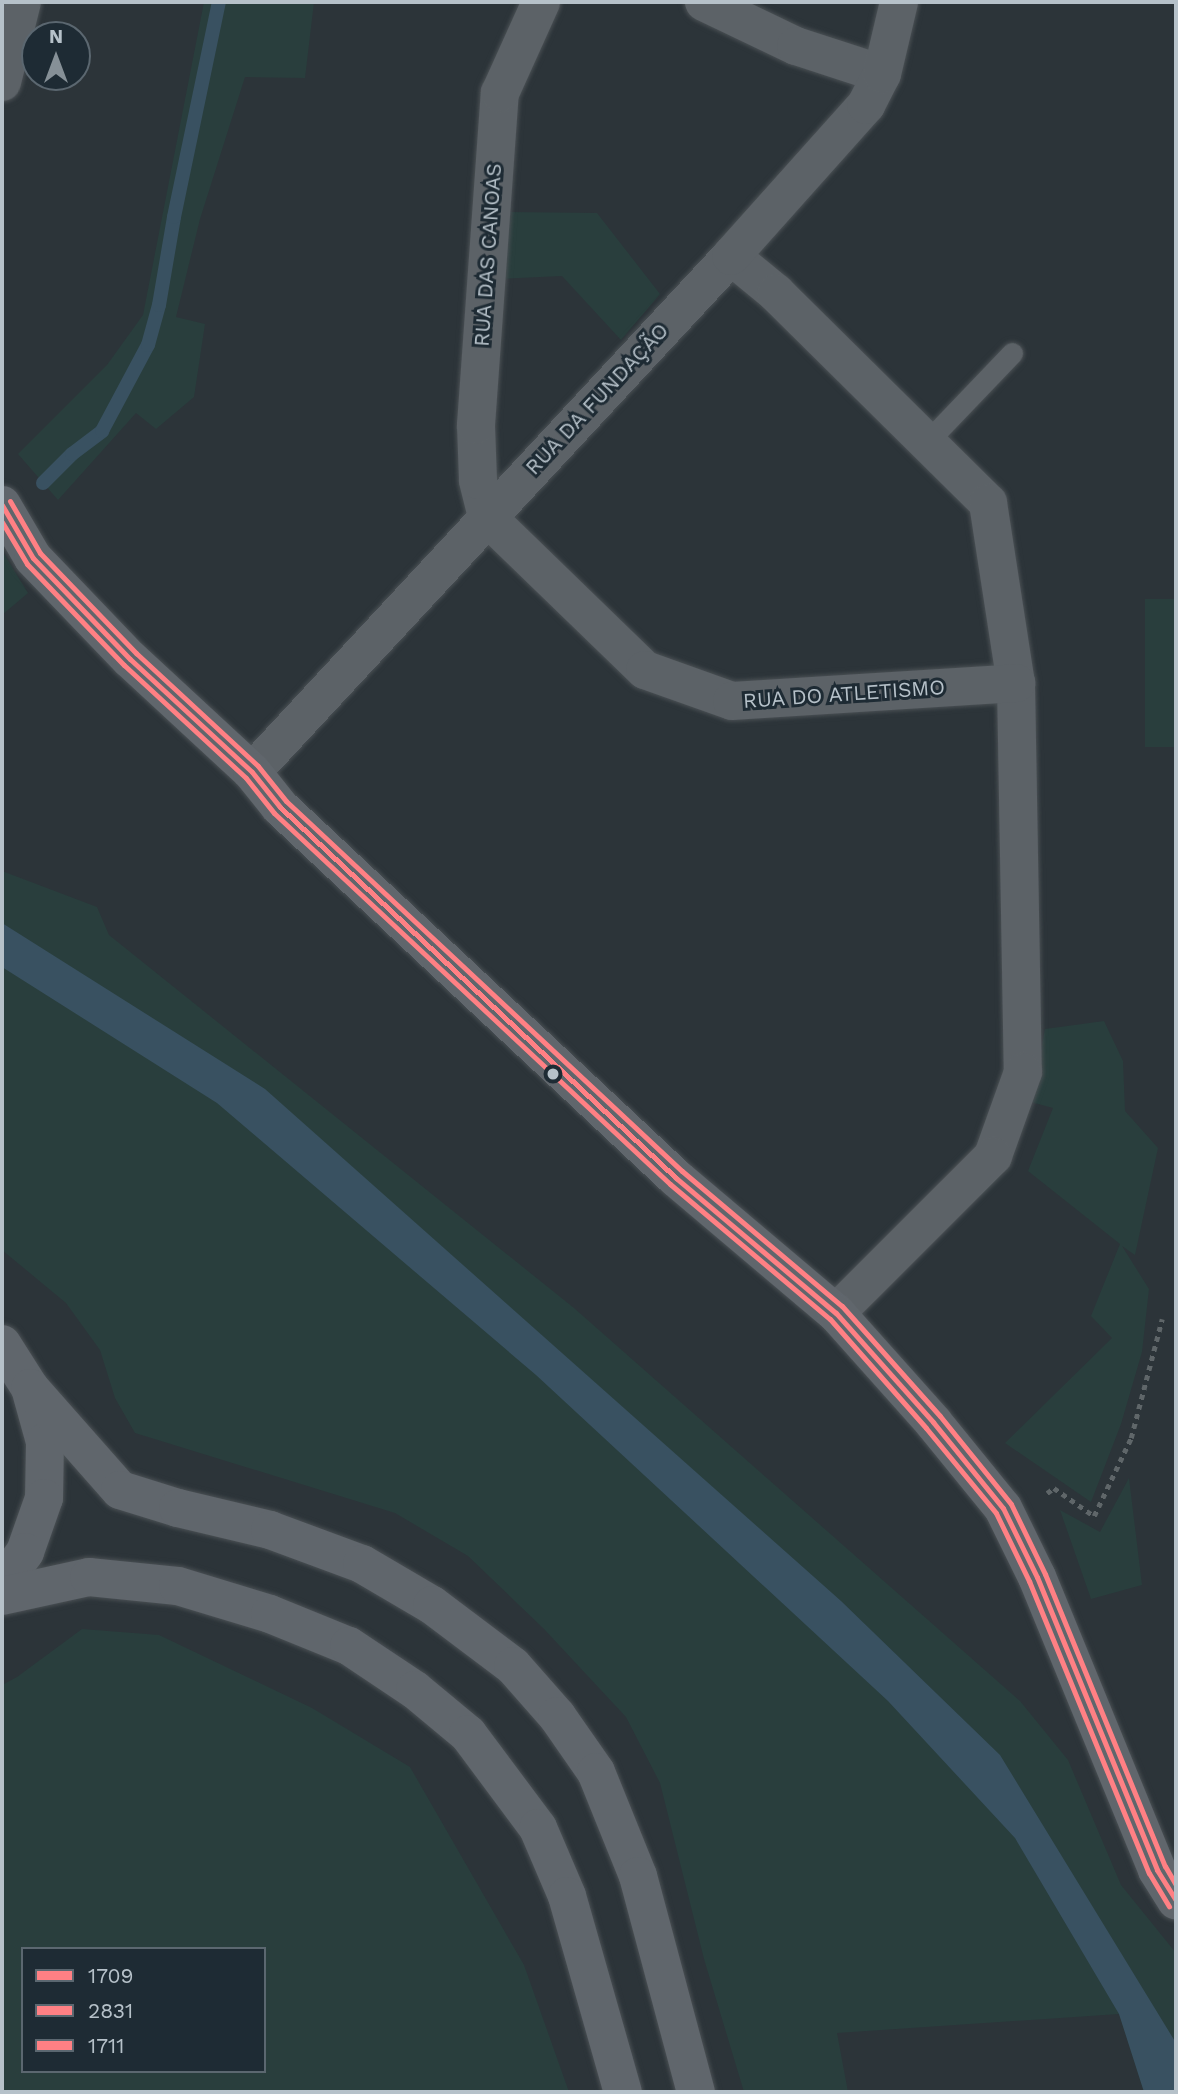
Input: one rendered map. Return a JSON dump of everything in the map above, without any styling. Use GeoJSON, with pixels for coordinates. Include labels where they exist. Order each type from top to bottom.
{"type":"FeatureCollection","features":[{"type":"Feature","properties":{"kind":"main road"},"geometry":{"type":"LineString","coordinates":[[2,505],[33,558],[130,659],[252,772],[280,807],[676,1178],[836,1313],[972,1468],[1010,1521],[1037,1577],[1157,1870],[1176,1901]]}},
{"type":"Feature","properties":{"kind":"main road"},"geometry":{"type":"LineString","coordinates":[[2,1344],[30,1388],[120,1490],[178,1508],[270,1530],[362,1564],[432,1605],[513,1666],[557,1716],[596,1772],[638,1876],[696,2092]]}},
{"type":"Feature","properties":{"kind":"main road"},"geometry":{"type":"LineString","coordinates":[[2,1584],[25,1552],[44,1499],[45,1442],[30,1388]]}},
{"type":"Feature","properties":{"kind":"main road"},"geometry":{"type":"LineString","coordinates":[[2,1596],[89,1577],[178,1586],[270,1614],[349,1646],[415,1690],[468,1734],[538,1828],[567,1896],[623,2092]]}},
{"type":"Feature","properties":{"kind":"street"},"geometry":{"type":"LineString","coordinates":[[2,82],[22,2]]}},
{"type":"Feature","properties":{"kind":"street","name":"RUA DAS CANOAS"},"geometry":{"type":"LineString","coordinates":[[486,517],[478,480],[476,425],[500,93],[541,2]]}},
{"type":"Feature","properties":{"kind":"street"},"geometry":{"type":"LineString","coordinates":[[704,2],[796,46],[882,74]]}},
{"type":"Feature","properties":{"kind":"street","name":"RUA DA FUNDAÇÃO"},"geometry":{"type":"LineString","coordinates":[[252,772],[731,256],[866,105],[882,74],[899,2]]}},
{"type":"Feature","properties":{"kind":"street"},"geometry":{"type":"LineString","coordinates":[[731,256],[776,293],[988,503],[1016,683],[1023,1072],[993,1156],[836,1313]]}},
{"type":"Feature","properties":{"kind":"street","name":"RUA DO ATLETISMO"},"geometry":{"type":"LineString","coordinates":[[486,517],[645,670],[732,701],[1016,683]]}},
{"type":"Feature","properties":{"kind":"lane"},"geometry":{"type":"LineString","coordinates":[[927,442],[1012,353]]}},
{"type":"Feature","properties":{"kind":"path"},"geometry":{"type":"LineString","coordinates":[[1010,1521],[1054,1488],[1094,1516],[1131,1437],[1162,1319]]}},
{"type":"Feature","properties":{"kind":"green space"},"geometry":{"type":"Polygon","coordinates":[[[204,2],[314,2],[305,78],[245,77],[200,219],[176,317],[205,324],[194,397],[156,429],[136,413],[58,500],[18,454],[107,365],[143,315],[204,2]]]}},
{"type":"Feature","properties":{"kind":"green space"},"geometry":{"type":"Polygon","coordinates":[[[501,212],[597,213],[660,294],[621,340],[562,276],[500,279],[501,212]]]}},
{"type":"Feature","properties":{"kind":"green space"},"geometry":{"type":"Polygon","coordinates":[[[2,551],[28,593],[2,615],[2,551]]]}},
{"type":"Feature","properties":{"kind":"green space"},"geometry":{"type":"Polygon","coordinates":[[[1145,599],[1176,599],[1176,747],[1145,747],[1145,599]]]}},
{"type":"Feature","properties":{"kind":"green space"},"geometry":{"type":"Polygon","coordinates":[[[2,871],[97,907],[109,935],[574,1308],[1020,1701],[1068,1760],[1121,1885],[1176,1953],[1176,2092],[1144,2092],[1119,2014],[837,2033],[848,2092],[744,2092],[704,1959],[660,1783],[626,1717],[544,1629],[468,1556],[395,1513],[135,1433],[115,1398],[100,1350],[66,1303],[2,1250],[2,871]]]}},
{"type":"Feature","properties":{"kind":"green space"},"geometry":{"type":"Polygon","coordinates":[[[1104,1021],[1123,1061],[1125,1111],[1158,1148],[1135,1255],[1122,1246],[1149,1289],[1142,1352],[1121,1424],[1091,1502],[1005,1443],[1112,1338],[1091,1316],[1120,1244],[1028,1171],[1053,1108],[1031,1102],[1045,1029],[1104,1021]]]}},
{"type":"Feature","properties":{"kind":"green space"},"geometry":{"type":"Polygon","coordinates":[[[1129,1478],[1142,1585],[1091,1599],[1060,1510],[1100,1532],[1129,1478]]]}},
{"type":"Feature","properties":{"kind":"green space"},"geometry":{"type":"Polygon","coordinates":[[[82,1629],[159,1635],[312,1708],[410,1767],[524,1965],[569,2092],[2,2092],[2,1685],[82,1629]]]}},
{"type":"Feature","properties":{"kind":"water"},"geometry":{"type":"Polygon","coordinates":[[[2,923],[265,1089],[841,1601],[1000,1755],[1176,2043],[1176,2092],[1144,2092],[1119,2014],[1015,1838],[888,1701],[536,1375],[217,1103],[2,967],[2,923]]]}},
{"type":"Feature","properties":{"kind":"waterway"},"geometry":{"type":"LineString","coordinates":[[43,483],[72,454],[102,431],[148,345],[159,305],[174,217],[219,2]]}},
{"type":"Feature","properties":{"kind":"transit line","name":"1711"},"geometry":{"type":"LineString","coordinates":[[10,501],[40,553],[136,653],[258,766],[286,801],[682,1171],[842,1306],[940,1416],[1011,1504],[1045,1574],[1165,1866],[1176,1885]]}},
{"type":"Feature","properties":{"kind":"transit line","name":"1709"},"geometry":{"type":"LineString","coordinates":[[2,505],[33,558],[130,659],[252,772],[280,807],[676,1178],[836,1313],[933,1422],[1003,1508],[1037,1577],[1157,1870],[1176,1901]]}},
{"type":"Feature","properties":{"kind":"transit line","name":"2831"},"geometry":{"type":"LineString","coordinates":[[2,522],[27,564],[124,665],[246,778],[274,813],[670,1184],[830,1319],[926,1428],[996,1513],[1029,1581],[1149,1873],[1169,1906]]}}]}
